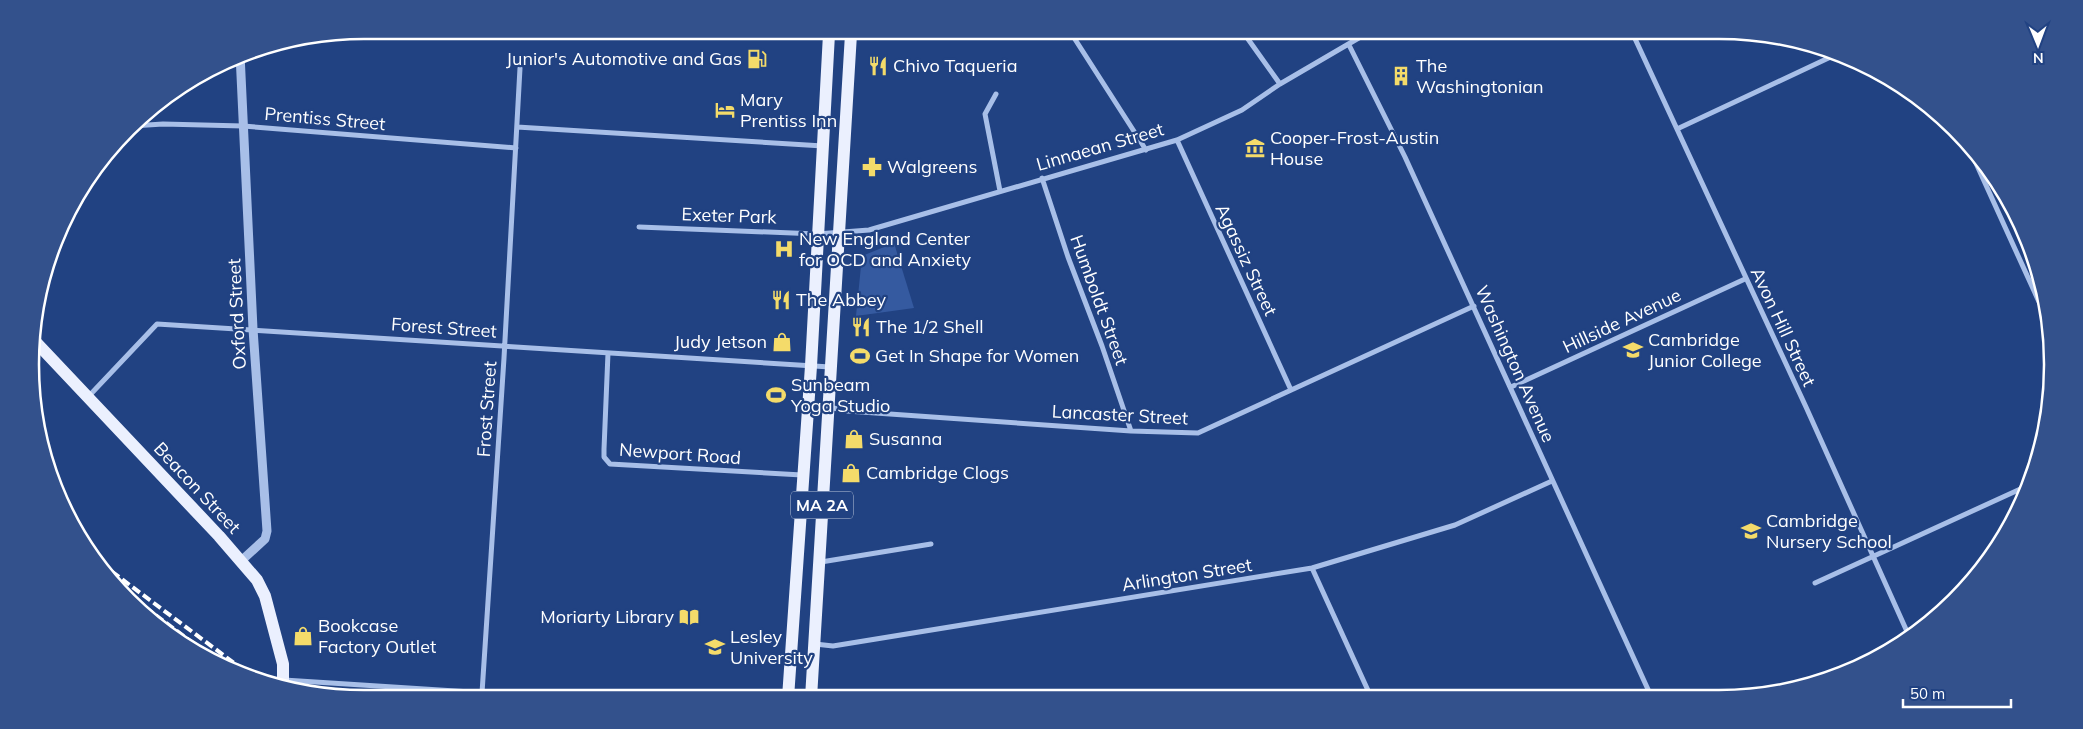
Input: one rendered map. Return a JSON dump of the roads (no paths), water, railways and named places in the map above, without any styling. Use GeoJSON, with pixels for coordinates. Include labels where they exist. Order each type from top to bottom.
{"type":"FeatureCollection","features":[{"type":"Feature","properties":{"kind":"main road","name":"MA 2A"},"geometry":{"type":"LineString","coordinates":[[789,690],[811,366],[829,39]]}},
{"type":"Feature","properties":{"kind":"main road","name":"MA 2A"},"geometry":{"type":"LineString","coordinates":[[811,690],[851,39]]}},
{"type":"Feature","properties":{"kind":"main road","name":"Beacon Street"},"geometry":{"type":"LineString","coordinates":[[39,345],[258,580],[284,664],[284,680]]}},
{"type":"Feature","properties":{"kind":"street"},"geometry":{"type":"LineString","coordinates":[[1076,39],[1146,150]]}},
{"type":"Feature","properties":{"kind":"street"},"geometry":{"type":"LineString","coordinates":[[1248,39],[1280,84]]}},
{"type":"Feature","properties":{"kind":"street","name":"Linnaean Street"},"geometry":{"type":"LineString","coordinates":[[817,234],[839,234],[869,230],[1177,140],[1242,110],[1280,84],[1357,39]]}},
{"type":"Feature","properties":{"kind":"street","name":"Avon Hill Street"},"geometry":{"type":"LineString","coordinates":[[1635,39],[1906,630]]}},
{"type":"Feature","properties":{"kind":"street","name":"Washington Avenue"},"geometry":{"type":"LineString","coordinates":[[1349,44],[1405,157],[1648,690]]}},
{"type":"Feature","properties":{"kind":"street"},"geometry":{"type":"LineString","coordinates":[[1677,129],[1828,58]]}},
{"type":"Feature","properties":{"kind":"street","name":"Oxford Street"},"geometry":{"type":"LineString","coordinates":[[240,64],[253,328],[267,531],[265,539],[241,561]]}},
{"type":"Feature","properties":{"kind":"street","name":"Frost Street"},"geometry":{"type":"LineString","coordinates":[[482,690],[505,346],[520,68]]}},
{"type":"Feature","properties":{"kind":"street"},"geometry":{"type":"LineString","coordinates":[[996,94],[985,114],[1000,191]]}},
{"type":"Feature","properties":{"kind":"street","name":"Prentiss Street"},"geometry":{"type":"LineString","coordinates":[[144,125],[243,126],[516,148]]}},
{"type":"Feature","properties":{"kind":"street"},"geometry":{"type":"LineString","coordinates":[[517,127],[823,146]]}},
{"type":"Feature","properties":{"kind":"street","name":"Agassiz Street"},"geometry":{"type":"LineString","coordinates":[[1177,140],[1291,390]]}},
{"type":"Feature","properties":{"kind":"street"},"geometry":{"type":"LineString","coordinates":[[1978,168],[2037,298]]}},
{"type":"Feature","properties":{"kind":"street","name":"Humboldt Street"},"geometry":{"type":"LineString","coordinates":[[1042,178],[1068,257],[1102,346],[1131,431]]}},
{"type":"Feature","properties":{"kind":"street","name":"Exeter Park"},"geometry":{"type":"LineString","coordinates":[[639,226],[817,234]]}},
{"type":"Feature","properties":{"kind":"street","name":"Hillside Avenue"},"geometry":{"type":"LineString","coordinates":[[1511,387],[1745,279]]}},
{"type":"Feature","properties":{"kind":"street","name":"Lancaster Street"},"geometry":{"type":"LineString","coordinates":[[828,407],[847,411],[1131,431],[1198,433],[1474,306]]}},
{"type":"Feature","properties":{"kind":"street","name":"Forest Street"},"geometry":{"type":"LineString","coordinates":[[88,397],[157,324],[253,328],[830,367]]}},
{"type":"Feature","properties":{"kind":"street","name":"Newport Road"},"geometry":{"type":"LineString","coordinates":[[608,353],[604,457],[610,464],[802,475]]}},
{"type":"Feature","properties":{"kind":"street","name":"Arlington Street"},"geometry":{"type":"LineString","coordinates":[[814,643],[833,646],[1312,568],[1455,524],[1552,481]]}},
{"type":"Feature","properties":{"kind":"street"},"geometry":{"type":"LineString","coordinates":[[1815,584],[2019,490]]}},
{"type":"Feature","properties":{"kind":"street"},"geometry":{"type":"LineString","coordinates":[[819,562],[932,544]]}},
{"type":"Feature","properties":{"kind":"street"},"geometry":{"type":"LineString","coordinates":[[1312,568],[1368,690]]}},
{"type":"Feature","properties":{"kind":"street"},"geometry":{"type":"LineString","coordinates":[[300,684],[438,690]]}},
{"type":"Feature","properties":{"kind":"railway"},"geometry":{"type":"LineString","coordinates":[[117,575],[233,662]]}},
{"type":"Feature","properties":{"kind":"place","name":"Junior's Automotive and Gas"},"geometry":{"type":"Point","coordinates":[757,59]}},
{"type":"Feature","properties":{"kind":"place","name":"Chivo Taqueria"},"geometry":{"type":"Point","coordinates":[878,66]}},
{"type":"Feature","properties":{"kind":"place","name":"The Washingtonian"},"geometry":{"type":"Point","coordinates":[1401,76]}},
{"type":"Feature","properties":{"kind":"place","name":"Mary Prentiss Inn"},"geometry":{"type":"Point","coordinates":[725,110]}},
{"type":"Feature","properties":{"kind":"place","name":"Cooper-Frost-Austin House"},"geometry":{"type":"Point","coordinates":[1255,148]}},
{"type":"Feature","properties":{"kind":"place","name":"Walgreens"},"geometry":{"type":"Point","coordinates":[872,167]}},
{"type":"Feature","properties":{"kind":"place","name":"New England Center for OCD and Anxiety"},"geometry":{"type":"Point","coordinates":[784,249]}},
{"type":"Feature","properties":{"kind":"place","name":"The Abbey"},"geometry":{"type":"Point","coordinates":[781,300]}},
{"type":"Feature","properties":{"kind":"place","name":"The 1/2 Shell"},"geometry":{"type":"Point","coordinates":[861,327]}},
{"type":"Feature","properties":{"kind":"place","name":"Judy Jetson"},"geometry":{"type":"Point","coordinates":[782,342]}},
{"type":"Feature","properties":{"kind":"place","name":"Cambridge Junior College"},"geometry":{"type":"Point","coordinates":[1633,350]}},
{"type":"Feature","properties":{"kind":"place","name":"Get In Shape for Women"},"geometry":{"type":"Point","coordinates":[860,356]}},
{"type":"Feature","properties":{"kind":"place","name":"Sunbeam Yoga Studio"},"geometry":{"type":"Point","coordinates":[776,395]}},
{"type":"Feature","properties":{"kind":"place","name":"Susanna"},"geometry":{"type":"Point","coordinates":[854,439]}},
{"type":"Feature","properties":{"kind":"place","name":"Cambridge Clogs"},"geometry":{"type":"Point","coordinates":[851,473]}},
{"type":"Feature","properties":{"kind":"place","name":"Cambridge Nursery School"},"geometry":{"type":"Point","coordinates":[1751,531]}},
{"type":"Feature","properties":{"kind":"place","name":"Moriarty Library"},"geometry":{"type":"Point","coordinates":[689,617]}},
{"type":"Feature","properties":{"kind":"place","name":"Bookcase Factory Outlet"},"geometry":{"type":"Point","coordinates":[303,636]}},
{"type":"Feature","properties":{"kind":"place","name":"Lesley University"},"geometry":{"type":"Point","coordinates":[715,647]}}]}
